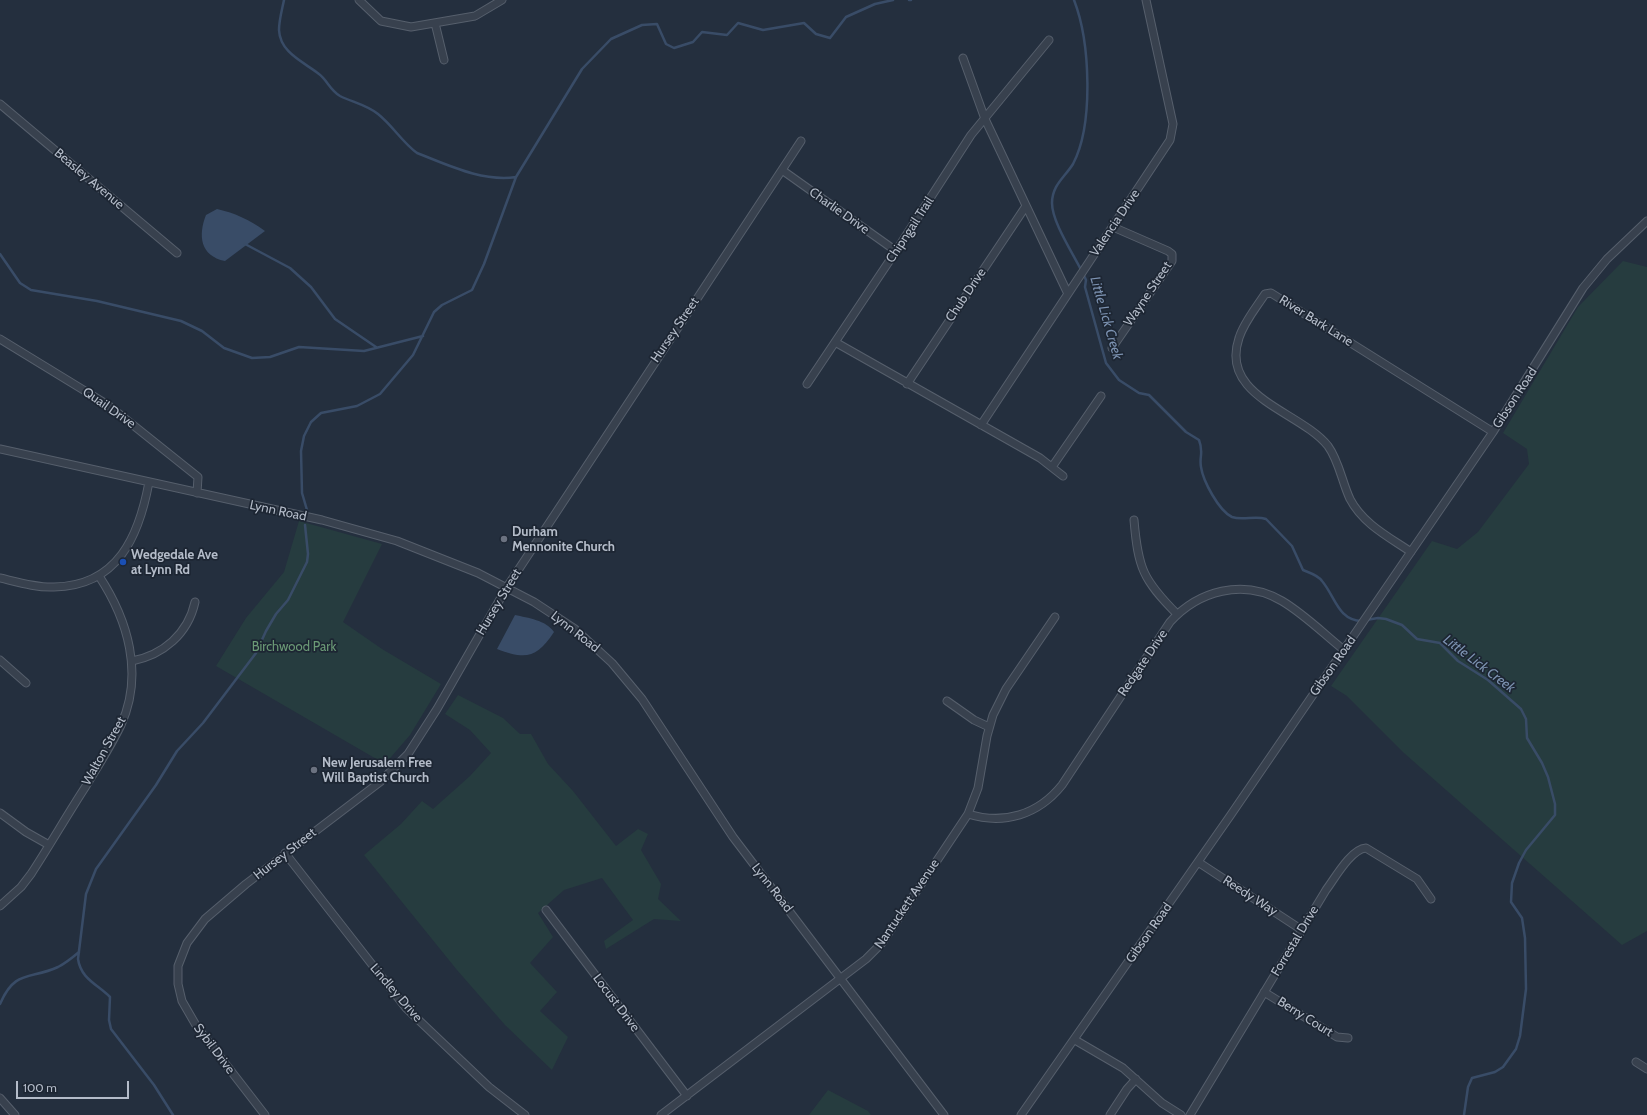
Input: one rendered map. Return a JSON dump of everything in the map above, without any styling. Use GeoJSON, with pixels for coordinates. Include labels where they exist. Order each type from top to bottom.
{"type":"FeatureCollection","features":[{"type":"Feature","properties":{"kind":"street"},"geometry":{"type":"LineString","coordinates":[[359,0],[381,21],[411,27],[475,16],[502,0]]}},
{"type":"Feature","properties":{"kind":"street","name":"Valencia Drive"},"geometry":{"type":"LineString","coordinates":[[981,425],[1170,140],[1173,124],[1146,0]]}},
{"type":"Feature","properties":{"kind":"street"},"geometry":{"type":"LineString","coordinates":[[435,23],[444,60]]}},
{"type":"Feature","properties":{"kind":"street","name":"Chipngail Trail"},"geometry":{"type":"LineString","coordinates":[[807,384],[971,135],[1049,40]]}},
{"type":"Feature","properties":{"kind":"street"},"geometry":{"type":"LineString","coordinates":[[963,58],[985,119],[1068,294]]}},
{"type":"Feature","properties":{"kind":"street","name":"Beasley Avenue"},"geometry":{"type":"LineString","coordinates":[[0,104],[177,253]]}},
{"type":"Feature","properties":{"kind":"street","name":"Hursey Street"},"geometry":{"type":"LineString","coordinates":[[178,976],[178,966],[182,953],[197,927],[246,884],[380,782],[401,762],[438,709],[506,587],[801,141]]}},
{"type":"Feature","properties":{"kind":"street","name":"Charlie Drive"},"geometry":{"type":"LineString","coordinates":[[782,170],[896,251]]}},
{"type":"Feature","properties":{"kind":"street","name":"Chub Drive"},"geometry":{"type":"LineString","coordinates":[[907,384],[1026,206]]}},
{"type":"Feature","properties":{"kind":"street","name":"Gibson Road"},"geometry":{"type":"LineString","coordinates":[[1021,1115],[1075,1040],[1493,432],[1583,288],[1607,259],[1647,221]]}},
{"type":"Feature","properties":{"kind":"street","name":"Wayne Street"},"geometry":{"type":"LineString","coordinates":[[1112,348],[1172,261],[1172,254],[1168,250],[1113,226]]}},
{"type":"Feature","properties":{"kind":"street","name":"River Bark Lane"},"geometry":{"type":"LineString","coordinates":[[1411,552],[1370,524],[1362,516],[1349,497],[1335,458],[1321,438],[1312,430],[1257,396],[1244,382],[1236,357],[1239,338],[1242,330],[1265,294],[1271,293],[1493,432]]}},
{"type":"Feature","properties":{"kind":"street","name":"Quail Drive"},"geometry":{"type":"LineString","coordinates":[[0,340],[66,378],[124,417],[198,477],[197,493]]}},
{"type":"Feature","properties":{"kind":"street"},"geometry":{"type":"LineString","coordinates":[[835,342],[981,425],[1052,467],[1063,476]]}},
{"type":"Feature","properties":{"kind":"street"},"geometry":{"type":"LineString","coordinates":[[1052,467],[1101,396]]}},
{"type":"Feature","properties":{"kind":"street","name":"Lynn Road"},"geometry":{"type":"LineString","coordinates":[[0,449],[362,530],[419,548],[453,561],[534,602],[575,629],[594,645],[619,671],[642,700],[733,837],[944,1115]]}},
{"type":"Feature","properties":{"kind":"street"},"geometry":{"type":"LineString","coordinates":[[0,578],[55,588],[82,582],[99,576],[126,551],[140,519],[149,482]]}},
{"type":"Feature","properties":{"kind":"street"},"geometry":{"type":"LineString","coordinates":[[1134,520],[1137,552],[1142,571],[1155,593],[1177,614]]}},
{"type":"Feature","properties":{"kind":"street","name":"Walton Street"},"geometry":{"type":"LineString","coordinates":[[0,906],[21,887],[104,757],[121,725],[130,694],[132,661],[119,610],[99,576]]}},
{"type":"Feature","properties":{"kind":"street","name":"Redgate Drive"},"geometry":{"type":"LineString","coordinates":[[968,814],[991,819],[1003,819],[1025,814],[1046,802],[1062,785],[1170,622],[1177,614],[1195,601],[1222,590],[1240,589],[1258,591],[1282,601],[1344,650]]}},
{"type":"Feature","properties":{"kind":"street"},"geometry":{"type":"LineString","coordinates":[[132,661],[156,652],[177,638],[190,619],[195,602]]}},
{"type":"Feature","properties":{"kind":"street","name":"Nantuckett Avenue"},"geometry":{"type":"LineString","coordinates":[[661,1115],[866,959],[882,943],[968,814],[978,788],[989,727],[1000,700],[1055,617]]}},
{"type":"Feature","properties":{"kind":"street"},"geometry":{"type":"LineString","coordinates":[[0,660],[26,683]]}},
{"type":"Feature","properties":{"kind":"street"},"geometry":{"type":"LineString","coordinates":[[947,701],[974,720],[989,727]]}},
{"type":"Feature","properties":{"kind":"street"},"geometry":{"type":"LineString","coordinates":[[0,813],[26,832],[48,845]]}},
{"type":"Feature","properties":{"kind":"street","name":"Forrestal Drive"},"geometry":{"type":"LineString","coordinates":[[1190,1115],[1302,930],[1334,879],[1352,855],[1360,848],[1366,848],[1417,879],[1431,899]]}},
{"type":"Feature","properties":{"kind":"street","name":"Lindley Drive"},"geometry":{"type":"LineString","coordinates":[[285,854],[406,1008],[489,1086],[525,1115]]}},
{"type":"Feature","properties":{"kind":"street","name":"Reedy Way"},"geometry":{"type":"LineString","coordinates":[[1198,862],[1302,930]]}},
{"type":"Feature","properties":{"kind":"street","name":"Locust Drive"},"geometry":{"type":"LineString","coordinates":[[546,910],[687,1096]]}},
{"type":"Feature","properties":{"kind":"street","name":"Sybil Drive"},"geometry":{"type":"LineString","coordinates":[[178,976],[180,993],[188,1013],[265,1115]]}},
{"type":"Feature","properties":{"kind":"street","name":"Berry Court"},"geometry":{"type":"LineString","coordinates":[[1264,992],[1337,1037],[1348,1038]]}},
{"type":"Feature","properties":{"kind":"street"},"geometry":{"type":"LineString","coordinates":[[1075,1040],[1123,1068],[1162,1103],[1182,1115]]}},
{"type":"Feature","properties":{"kind":"street"},"geometry":{"type":"LineString","coordinates":[[1636,1062],[1647,1069]]}},
{"type":"Feature","properties":{"kind":"street"},"geometry":{"type":"LineString","coordinates":[[1110,1115],[1127,1089],[1136,1080]]}},
{"type":"Feature","properties":{"kind":"street"},"geometry":{"type":"LineString","coordinates":[[0,1098],[14,1115]]}},
{"type":"Feature","properties":{"kind":"green space"},"geometry":{"type":"Polygon","coordinates":[[[1623,261],[1647,267],[1647,931],[1622,945],[1404,753],[1347,696],[1331,686],[1432,541],[1457,549],[1478,532],[1529,464],[1527,449],[1503,433],[1578,307],[1623,261]]]}},
{"type":"Feature","properties":{"kind":"green space","name":"Birchwood Park"},"geometry":{"type":"Polygon","coordinates":[[[299,521],[382,544],[343,622],[382,649],[441,684],[410,735],[385,764],[216,666],[246,618],[284,572],[299,521]]]}},
{"type":"Feature","properties":{"kind":"green space"},"geometry":{"type":"Polygon","coordinates":[[[458,695],[503,718],[520,734],[531,734],[548,764],[573,791],[616,846],[638,829],[648,834],[641,850],[661,884],[658,899],[681,921],[654,919],[606,949],[604,941],[633,920],[602,878],[564,890],[538,913],[553,937],[530,963],[557,992],[540,1011],[568,1037],[552,1070],[505,1025],[457,970],[364,855],[401,824],[422,801],[433,809],[470,776],[491,753],[470,730],[445,714],[458,695]]]}},
{"type":"Feature","properties":{"kind":"green space"},"geometry":{"type":"Polygon","coordinates":[[[828,1090],[868,1111],[871,1115],[809,1115],[828,1090]]]}},
{"type":"Feature","properties":{"kind":"water"},"geometry":{"type":"Polygon","coordinates":[[[217,209],[242,217],[265,231],[225,261],[210,255],[203,244],[203,223],[206,215],[217,209]]]}},
{"type":"Feature","properties":{"kind":"water"},"geometry":{"type":"Polygon","coordinates":[[[515,615],[542,622],[554,632],[548,641],[536,652],[516,655],[497,649],[515,615]]]}},
{"type":"Feature","properties":{"kind":"waterway"},"geometry":{"type":"LineString","coordinates":[[284,0],[280,19],[280,38],[288,51],[322,76],[337,94],[369,108],[378,114],[417,153],[478,175],[503,178],[516,177]]}},
{"type":"Feature","properties":{"kind":"waterway"},"geometry":{"type":"LineString","coordinates":[[307,510],[302,493],[301,451],[304,436],[311,422],[321,413],[357,406],[380,394],[413,355],[434,312],[442,305],[472,290],[484,264],[516,177],[582,69],[611,39],[642,25],[657,24],[666,44],[674,48],[693,42],[702,32],[727,35],[738,23],[763,30],[804,23],[816,34],[830,38],[846,17],[875,4],[893,0]]}},
{"type":"Feature","properties":{"kind":"waterway","name":"Little Lick Creek"},"geometry":{"type":"LineString","coordinates":[[1074,0],[1084,37],[1087,105],[1080,147],[1073,164],[1054,191],[1052,203],[1053,211],[1060,231],[1086,280],[1085,287],[1106,363],[1119,380],[1139,393],[1149,395],[1186,432],[1199,440],[1201,448],[1202,473],[1212,495],[1222,509],[1227,514],[1236,518],[1266,519],[1292,546],[1303,570],[1314,574],[1320,579],[1342,612],[1347,617],[1362,621]]}},
{"type":"Feature","properties":{"kind":"waterway"},"geometry":{"type":"LineString","coordinates":[[245,244],[290,268],[311,287],[335,319],[376,347]]}},
{"type":"Feature","properties":{"kind":"waterway"},"geometry":{"type":"LineString","coordinates":[[0,254],[20,283],[31,290],[97,301],[181,321],[202,331],[224,348],[252,358],[270,357],[299,347],[364,351],[423,336]]}},
{"type":"Feature","properties":{"kind":"waterway"},"geometry":{"type":"LineString","coordinates":[[173,1115],[154,1085],[111,1029],[109,1020],[110,997],[90,981],[82,972],[78,959],[86,894],[96,869],[156,785],[177,751],[203,723],[256,653],[276,614],[288,600],[307,562],[308,554],[305,525]]}},
{"type":"Feature","properties":{"kind":"waterway","name":"Little Lick Creek"},"geometry":{"type":"LineString","coordinates":[[1366,620],[1378,618],[1386,619],[1402,625],[1417,639],[1440,643],[1458,661],[1488,680],[1521,709],[1526,719],[1527,738],[1542,763],[1548,777],[1555,804],[1555,815],[1526,850],[1519,863],[1512,883],[1511,902],[1522,918],[1525,938],[1526,989],[1520,1036],[1516,1049],[1503,1067],[1495,1072],[1472,1078],[1468,1087],[1464,1115]]}},
{"type":"Feature","properties":{"kind":"waterway"},"geometry":{"type":"LineString","coordinates":[[0,1004],[11,985],[18,980],[58,967],[79,952]]}},
{"type":"Feature","properties":{"kind":"place","name":"Durham Mennonite Church"},"geometry":{"type":"Point","coordinates":[504,539]}},
{"type":"Feature","properties":{"kind":"place","name":"Wedgedale Ave at Lynn Rd"},"geometry":{"type":"Point","coordinates":[123,562]}},
{"type":"Feature","properties":{"kind":"place","name":"New Jerusalem Free Will Baptist Church"},"geometry":{"type":"Point","coordinates":[314,770]}}]}
